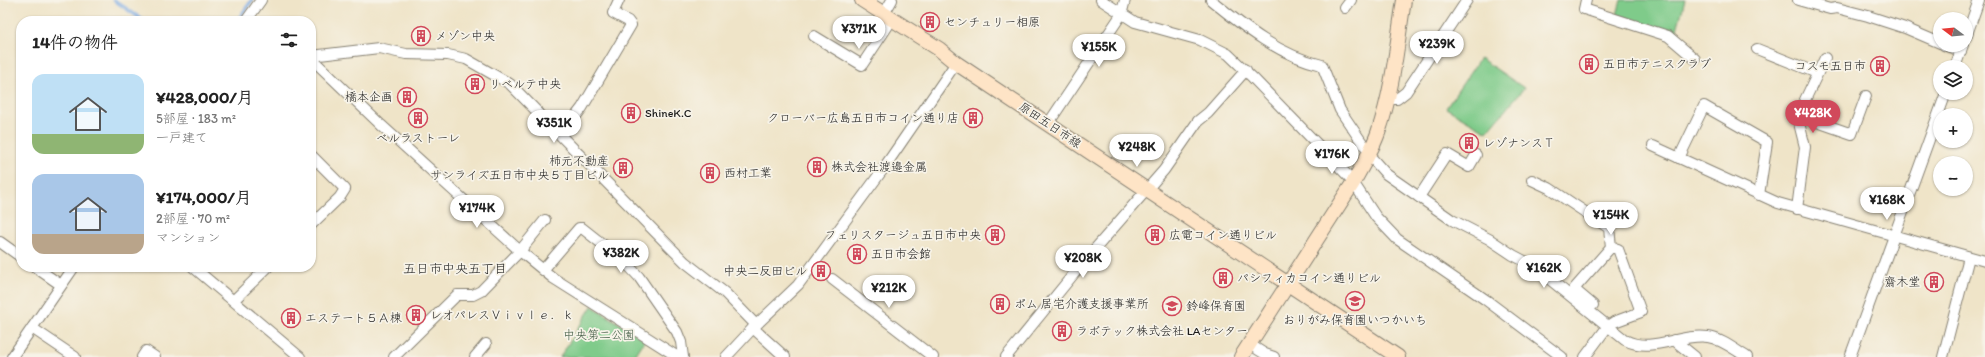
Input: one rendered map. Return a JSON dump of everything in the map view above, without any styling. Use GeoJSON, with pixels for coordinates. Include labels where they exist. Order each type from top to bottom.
{"type":"FeatureCollection","features":[{"type":"Feature","properties":{"kind":"main road","name":"原田五日市線"},"geometry":{"type":"LineString","coordinates":[[862,0],[939,49],[956,63],[1398,357]]}},
{"type":"Feature","properties":{"kind":"main road"},"geometry":{"type":"LineString","coordinates":[[1241,357],[1353,182],[1370,152],[1378,134],[1388,99],[1404,0]]}},
{"type":"Feature","properties":{"kind":"street"},"geometry":{"type":"LineString","coordinates":[[250,16],[261,0]]}},
{"type":"Feature","properties":{"kind":"street"},"geometry":{"type":"LineString","coordinates":[[561,135],[582,108],[631,25],[628,21],[612,13],[619,0]]}},
{"type":"Feature","properties":{"kind":"street"},"geometry":{"type":"LineString","coordinates":[[814,36],[862,66],[888,16],[892,0]]}},
{"type":"Feature","properties":{"kind":"street"},"geometry":{"type":"LineString","coordinates":[[1101,0],[1121,15],[1146,27],[1206,43],[1228,54],[1246,70],[1353,182],[1376,217],[1397,239],[1486,300],[1562,357]]}},
{"type":"Feature","properties":{"kind":"street"},"geometry":{"type":"LineString","coordinates":[[1048,124],[1121,15],[1125,0]]}},
{"type":"Feature","properties":{"kind":"street"},"geometry":{"type":"LineString","coordinates":[[1211,0],[1272,44],[1290,55],[1327,64],[1340,110],[1386,174],[1455,222],[1528,262],[1611,324]]}},
{"type":"Feature","properties":{"kind":"street"},"geometry":{"type":"LineString","coordinates":[[1388,99],[1398,98],[1406,92],[1467,0]]}},
{"type":"Feature","properties":{"kind":"street"},"geometry":{"type":"LineString","coordinates":[[1586,0],[1584,9],[1668,36],[1695,59]]}},
{"type":"Feature","properties":{"kind":"street"},"geometry":{"type":"LineString","coordinates":[[1798,0],[1830,9],[1837,8],[1868,16],[1905,28],[1933,40]]}},
{"type":"Feature","properties":{"kind":"street"},"geometry":{"type":"LineString","coordinates":[[1973,17],[1979,0]]}},
{"type":"Feature","properties":{"kind":"street"},"geometry":{"type":"LineString","coordinates":[[316,56],[379,48],[406,54],[442,54],[466,59],[510,84],[676,254],[725,293],[754,327],[785,357]]}},
{"type":"Feature","properties":{"kind":"street"},"geometry":{"type":"LineString","coordinates":[[1757,49],[1817,73]]}},
{"type":"Feature","properties":{"kind":"street"},"geometry":{"type":"LineString","coordinates":[[1797,209],[1805,147],[1799,123],[1800,116],[1803,104],[1824,58]]}},
{"type":"Feature","properties":{"kind":"street"},"geometry":{"type":"LineString","coordinates":[[316,62],[381,125],[543,270],[678,357]]}},
{"type":"Feature","properties":{"kind":"street"},"geometry":{"type":"LineString","coordinates":[[726,357],[754,327],[798,285],[881,172],[956,63]]}},
{"type":"Feature","properties":{"kind":"street"},"geometry":{"type":"LineString","coordinates":[[1006,357],[1080,265],[1164,170],[1198,121],[1208,113],[1246,70]]}},
{"type":"Feature","properties":{"kind":"street"},"geometry":{"type":"LineString","coordinates":[[1800,116],[1852,134],[1866,96]]}},
{"type":"Feature","properties":{"kind":"street"},"geometry":{"type":"LineString","coordinates":[[1850,357],[1943,100]]}},
{"type":"Feature","properties":{"kind":"street"},"geometry":{"type":"LineString","coordinates":[[1678,158],[1704,106],[1767,142],[1759,195]]}},
{"type":"Feature","properties":{"kind":"street"},"geometry":{"type":"LineString","coordinates":[[1653,146],[1759,195],[1797,209],[1985,261]]}},
{"type":"Feature","properties":{"kind":"street"},"geometry":{"type":"LineString","coordinates":[[1419,197],[1447,154],[1469,167],[1476,155]]}},
{"type":"Feature","properties":{"kind":"street"},"geometry":{"type":"LineString","coordinates":[[316,161],[345,189],[340,197],[316,220]]}},
{"type":"Feature","properties":{"kind":"street"},"geometry":{"type":"LineString","coordinates":[[1532,180],[1549,188],[1608,228],[1611,247]]}},
{"type":"Feature","properties":{"kind":"street"},"geometry":{"type":"LineString","coordinates":[[394,357],[456,295],[473,295],[481,292],[520,251],[545,220]]}},
{"type":"Feature","properties":{"kind":"street"},"geometry":{"type":"LineString","coordinates":[[543,270],[579,228],[582,228],[624,262],[639,277],[677,332],[682,342],[683,357]]}},
{"type":"Feature","properties":{"kind":"street"},"geometry":{"type":"LineString","coordinates":[[0,242],[16,253]]}},
{"type":"Feature","properties":{"kind":"street"},"geometry":{"type":"LineString","coordinates":[[1585,357],[1611,324],[1641,312],[1618,249],[1611,247]]}},
{"type":"Feature","properties":{"kind":"street"},"geometry":{"type":"LineString","coordinates":[[1611,247],[1574,289],[1611,324],[1625,340],[1638,345],[1651,345],[1691,337],[1709,337],[1747,357]]}},
{"type":"Feature","properties":{"kind":"street"},"geometry":{"type":"LineString","coordinates":[[1943,357],[1969,257]]}},
{"type":"Feature","properties":{"kind":"street"},"geometry":{"type":"LineString","coordinates":[[42,272],[61,285]]}},
{"type":"Feature","properties":{"kind":"street"},"geometry":{"type":"LineString","coordinates":[[12,357],[70,272]]}},
{"type":"Feature","properties":{"kind":"street"},"geometry":{"type":"LineString","coordinates":[[199,272],[300,357]]}},
{"type":"Feature","properties":{"kind":"street"},"geometry":{"type":"LineString","coordinates":[[234,300],[263,272]]}},
{"type":"Feature","properties":{"kind":"street"},"geometry":{"type":"LineString","coordinates":[[832,279],[933,357]]}},
{"type":"Feature","properties":{"kind":"street"},"geometry":{"type":"LineString","coordinates":[[32,328],[75,357]]}},
{"type":"Feature","properties":{"kind":"street"},"geometry":{"type":"LineString","coordinates":[[1674,340],[1695,357]]}},
{"type":"Feature","properties":{"kind":"street"},"geometry":{"type":"LineString","coordinates":[[475,357],[486,344]]}},
{"type":"Feature","properties":{"kind":"street"},"geometry":{"type":"LineString","coordinates":[[1249,344],[1265,354],[1274,357]]}},
{"type":"Feature","properties":{"kind":"street"},"geometry":{"type":"LineString","coordinates":[[142,357],[146,351],[155,357]]}},
{"type":"Feature","properties":{"kind":"green space"},"geometry":{"type":"Polygon","coordinates":[[[1621,0],[1685,0],[1676,33],[1617,15],[1621,0]]]}},
{"type":"Feature","properties":{"kind":"green space"},"geometry":{"type":"Polygon","coordinates":[[[1480,58],[1524,88],[1487,132],[1446,108],[1480,58]]]}},
{"type":"Feature","properties":{"kind":"green space","name":"中央第二公園"},"geometry":{"type":"Polygon","coordinates":[[[592,306],[645,340],[634,357],[560,357],[592,306]]]}},
{"type":"Feature","properties":{"kind":"waterway"},"geometry":{"type":"LineString","coordinates":[[114,0],[137,16]]}},
{"type":"Feature","properties":{"kind":"waterway"},"geometry":{"type":"LineString","coordinates":[[241,16],[252,0]]}},
{"type":"Feature","properties":{"kind":"place","name":"センチュリー相原"},"geometry":{"type":"Point","coordinates":[930,22]}},
{"type":"Feature","properties":{"kind":"place","name":"メゾン中央"},"geometry":{"type":"Point","coordinates":[421,36]}},
{"type":"Feature","properties":{"kind":"place","name":"五日市テニスクラブ"},"geometry":{"type":"Point","coordinates":[1589,64]}},
{"type":"Feature","properties":{"kind":"place","name":"コスモ五日市"},"geometry":{"type":"Point","coordinates":[1880,66]}},
{"type":"Feature","properties":{"kind":"place","name":"リベルテ中央"},"geometry":{"type":"Point","coordinates":[475,84]}},
{"type":"Feature","properties":{"kind":"place","name":"橋本企画"},"geometry":{"type":"Point","coordinates":[407,97]}},
{"type":"Feature","properties":{"kind":"place","name":"ShineK.C"},"geometry":{"type":"Point","coordinates":[631,113]}},
{"type":"Feature","properties":{"kind":"place","name":"ベルラストーレ"},"geometry":{"type":"Point","coordinates":[418,118]}},
{"type":"Feature","properties":{"kind":"place","name":"クローバー広島五日市コイン通り店"},"geometry":{"type":"Point","coordinates":[973,118]}},
{"type":"Feature","properties":{"kind":"place","name":"レゾナンスＴ"},"geometry":{"type":"Point","coordinates":[1469,143]}},
{"type":"Feature","properties":{"kind":"place","name":"株式会社渡邉金属"},"geometry":{"type":"Point","coordinates":[817,167]}},
{"type":"Feature","properties":{"kind":"place","name":"柿元不動産 サンライズ五日市中央５丁目ビル"},"geometry":{"type":"Point","coordinates":[623,168]}},
{"type":"Feature","properties":{"kind":"place","name":"西村工業"},"geometry":{"type":"Point","coordinates":[710,173]}},
{"type":"Feature","properties":{"kind":"place","name":"フェリスタージュ五日市中央"},"geometry":{"type":"Point","coordinates":[995,235]}},
{"type":"Feature","properties":{"kind":"place","name":"広電コイン通りビル"},"geometry":{"type":"Point","coordinates":[1155,235]}},
{"type":"Feature","properties":{"kind":"place","name":"五日市会館"},"geometry":{"type":"Point","coordinates":[857,254]}},
{"type":"Feature","properties":{"kind":"place","name":"中央二反田ビル"},"geometry":{"type":"Point","coordinates":[821,271]}},
{"type":"Feature","properties":{"kind":"place","name":"パシフィカコイン通りビル"},"geometry":{"type":"Point","coordinates":[1223,278]}},
{"type":"Feature","properties":{"kind":"place","name":"齋木堂"},"geometry":{"type":"Point","coordinates":[1934,282]}},
{"type":"Feature","properties":{"kind":"place","name":"おりがみ保育園いつかいち"},"geometry":{"type":"Point","coordinates":[1355,301]}},
{"type":"Feature","properties":{"kind":"place","name":"ポム 居宅介護支援事業所"},"geometry":{"type":"Point","coordinates":[1000,304]}},
{"type":"Feature","properties":{"kind":"place","name":"鈴峰保育園"},"geometry":{"type":"Point","coordinates":[1172,306]}},
{"type":"Feature","properties":{"kind":"place","name":"レオパレスＶｉｖｌｅ．ｋ"},"geometry":{"type":"Point","coordinates":[416,315]}},
{"type":"Feature","properties":{"kind":"place","name":"エステート５Ａ棟"},"geometry":{"type":"Point","coordinates":[291,318]}},
{"type":"Feature","properties":{"kind":"place","name":"ラボテック株式会社 LAセンター"},"geometry":{"type":"Point","coordinates":[1062,331]}},
{"type":"Feature","properties":{"kind":"district","name":"五日市中央五丁目"},"geometry":{"type":"Point","coordinates":[455,268]}}]}
